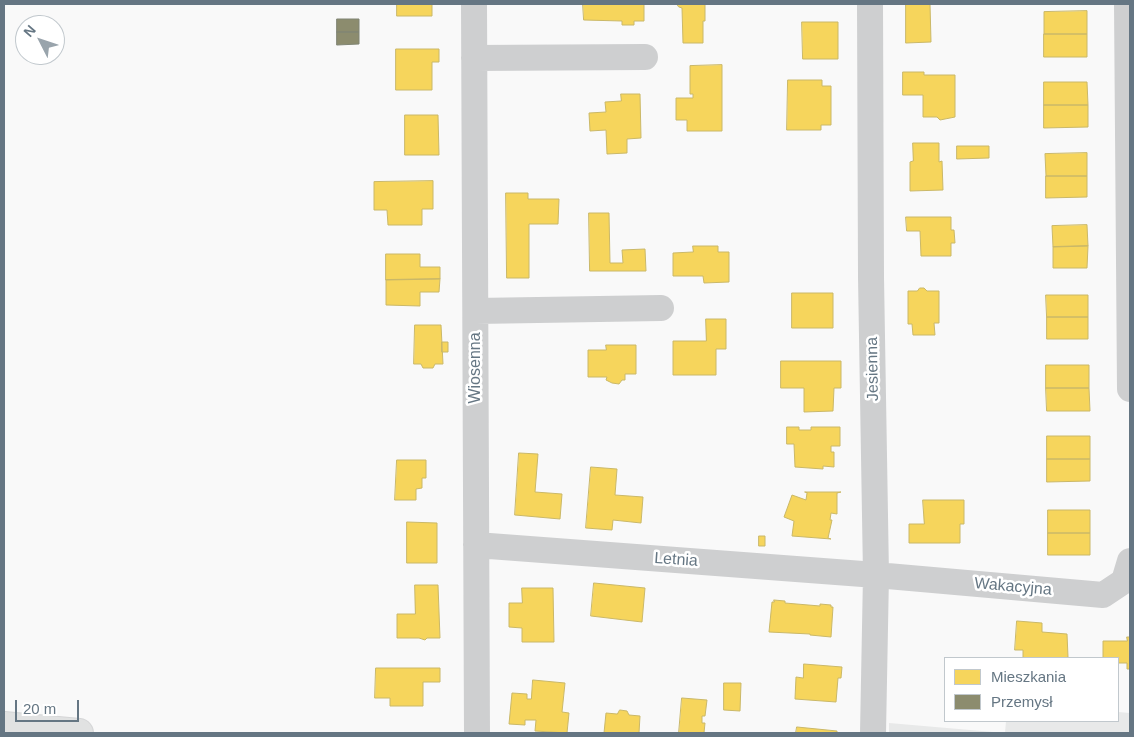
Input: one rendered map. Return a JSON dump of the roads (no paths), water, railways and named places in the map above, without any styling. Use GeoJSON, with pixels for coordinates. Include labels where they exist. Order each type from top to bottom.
{"type":"FeatureCollection","features":[{"type":"Feature","properties":{"kind":"street","name":"Wiosenna"},"geometry":{"type":"LineString","coordinates":[[474,4],[477,733]]}},
{"type":"Feature","properties":{"kind":"street","name":"Jesienna"},"geometry":{"type":"LineString","coordinates":[[870,4],[871,276],[876,575],[873,733]]}},
{"type":"Feature","properties":{"kind":"street"},"geometry":{"type":"LineString","coordinates":[[1127,4],[1130,389]]}},
{"type":"Feature","properties":{"kind":"street"},"geometry":{"type":"LineString","coordinates":[[474,58],[645,57]]}},
{"type":"Feature","properties":{"kind":"street"},"geometry":{"type":"LineString","coordinates":[[476,311],[661,308]]}},
{"type":"Feature","properties":{"kind":"street","name":"Letnia"},"geometry":{"type":"LineString","coordinates":[[476,545],[876,575]]}},
{"type":"Feature","properties":{"kind":"street","name":"Wakacyjna"},"geometry":{"type":"LineString","coordinates":[[876,575],[1103,595],[1124,581],[1130,561]]}},
{"type":"Feature","properties":{"kind":"street"},"geometry":{"type":"LineString","coordinates":[[4,726],[79,733]]}}]}
